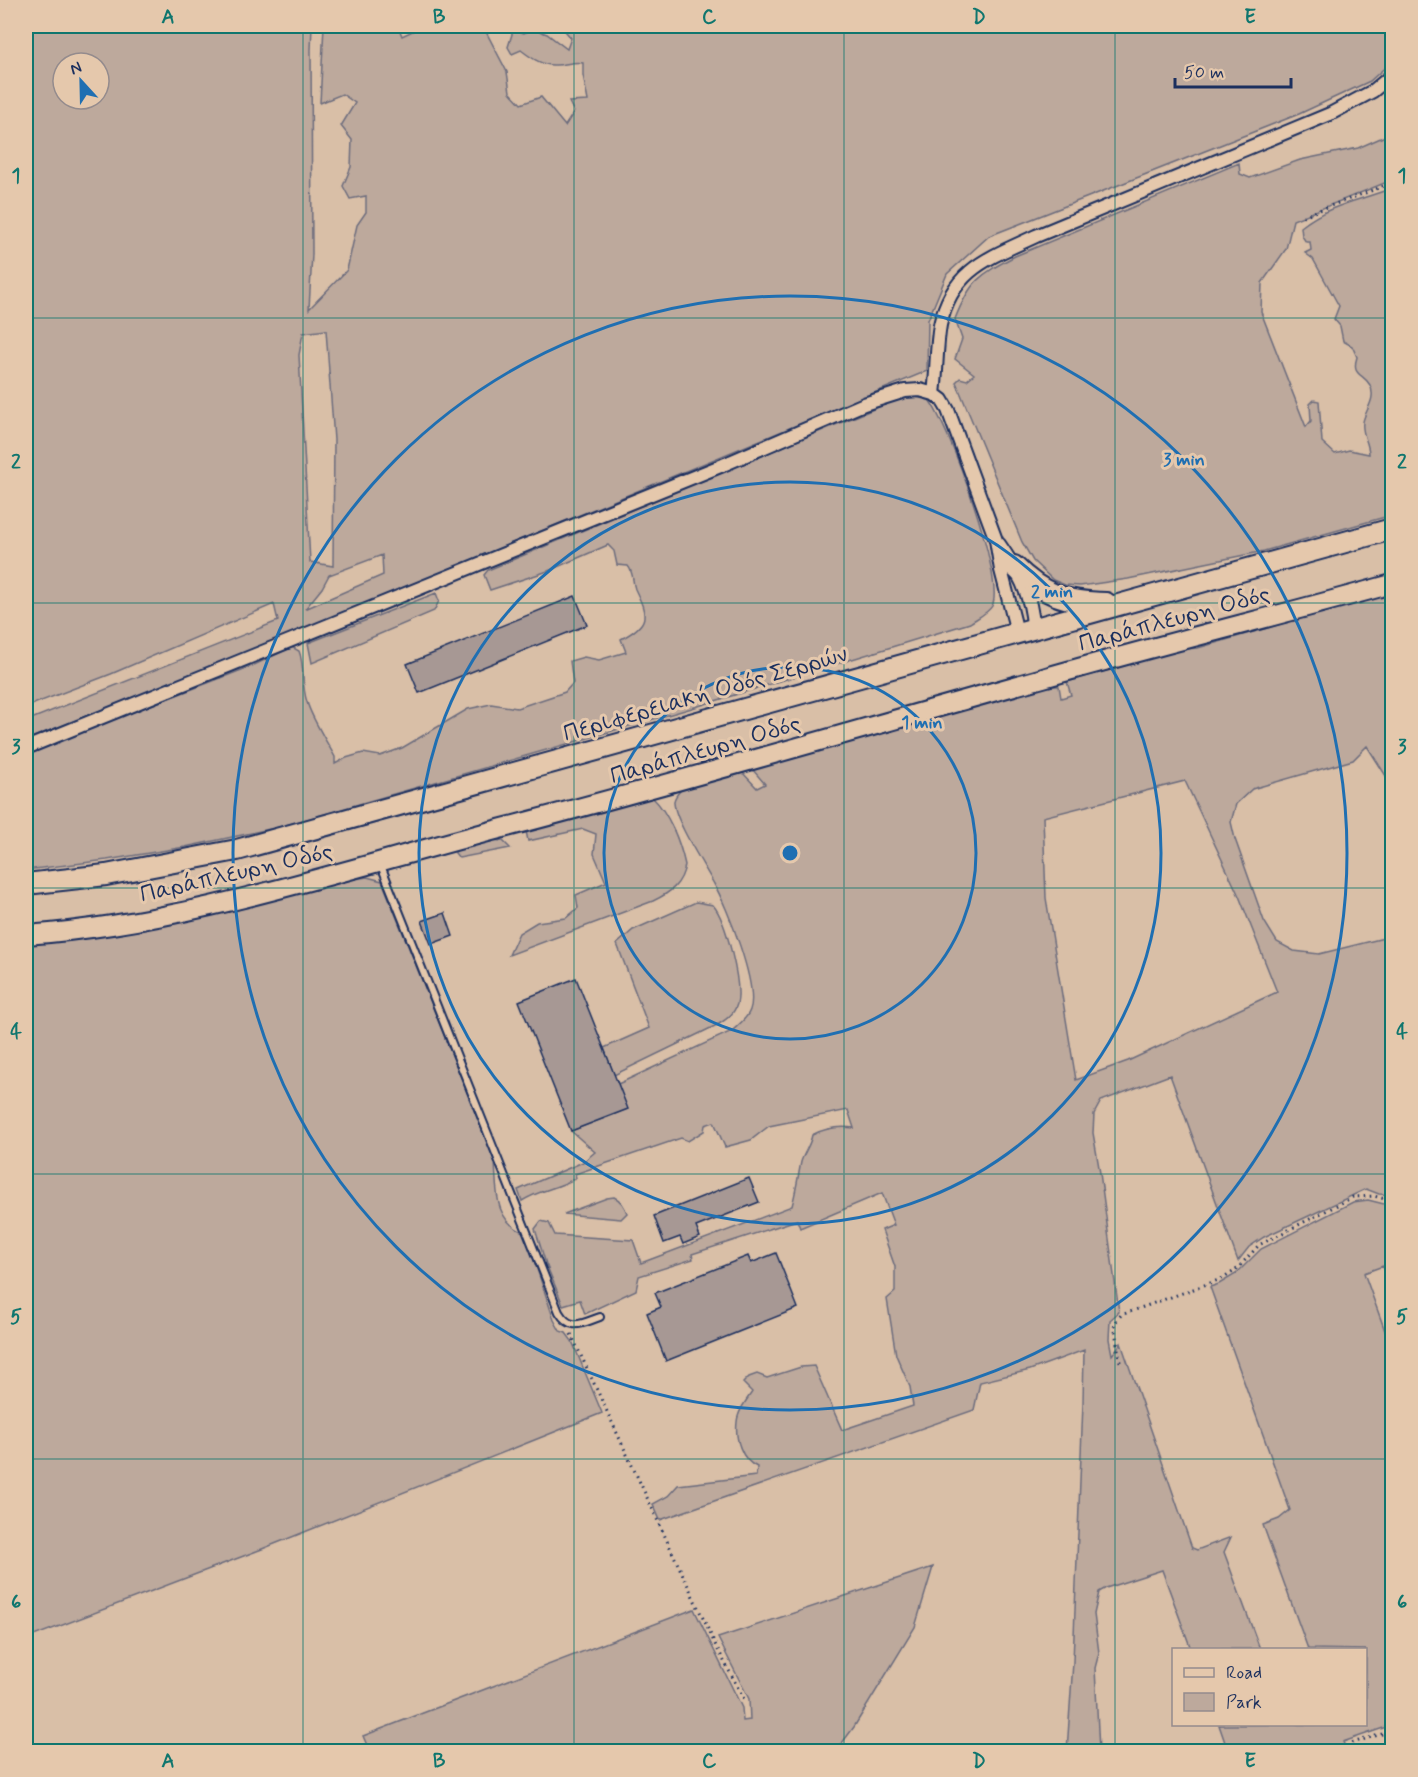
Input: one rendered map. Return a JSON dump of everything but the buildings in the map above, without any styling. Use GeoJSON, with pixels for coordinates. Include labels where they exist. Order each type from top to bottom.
{"type":"FeatureCollection","features":[{"type":"Feature","properties":{"kind":"main road","name":"Περιφερειακή Οδός Σερρών"},"geometry":{"type":"LineString","coordinates":[[26,884],[106,875],[237,850],[1392,529]]}},
{"type":"Feature","properties":{"kind":"main road"},"geometry":{"type":"LineString","coordinates":[[1014,566],[1040,589],[1056,595],[1072,600],[1120,604]]}},
{"type":"Feature","properties":{"kind":"street"},"geometry":{"type":"LineString","coordinates":[[934,394],[940,327],[945,308],[953,289],[967,273],[992,257],[1036,236],[1330,114],[1373,91],[1392,75]]}},
{"type":"Feature","properties":{"kind":"street"},"geometry":{"type":"LineString","coordinates":[[26,748],[723,465],[864,405],[905,392],[920,390],[934,394],[942,400],[948,410],[996,540],[1001,570],[1025,630]]}},
{"type":"Feature","properties":{"kind":"street"},"geometry":{"type":"LineString","coordinates":[[996,540],[1014,566],[1031,604],[1025,630]]}},
{"type":"Feature","properties":{"kind":"street","name":"Παράπλευρη Οδός"},"geometry":{"type":"LineString","coordinates":[[26,935],[142,919],[221,904],[651,789],[1046,677],[1392,584]]}},
{"type":"Feature","properties":{"kind":"lane"},"geometry":{"type":"LineString","coordinates":[[380,862],[559,1312],[566,1322],[576,1325],[600,1317]]}},
{"type":"Feature","properties":{"kind":"path"},"geometry":{"type":"LineString","coordinates":[[1303,216],[1392,183]]}},
{"type":"Feature","properties":{"kind":"path"},"geometry":{"type":"LineString","coordinates":[[1120,1362],[1113,1330],[1114,1324],[1121,1315],[1224,1278],[1236,1270],[1259,1245],[1353,1197],[1374,1196],[1392,1200]]}},
{"type":"Feature","properties":{"kind":"path"},"geometry":{"type":"LineString","coordinates":[[566,1322],[653,1513],[715,1644],[744,1699]]}},
{"type":"Feature","properties":{"kind":"path"},"geometry":{"type":"LineString","coordinates":[[1352,1743],[1392,1731]]}},
{"type":"Feature","properties":{"kind":"green space"},"geometry":{"type":"Polygon","coordinates":[[[26,26],[312,26],[312,254],[309,309],[347,270],[357,225],[366,212],[366,196],[350,199],[343,186],[351,167],[352,140],[341,126],[355,103],[342,94],[320,103],[324,26],[398,26],[402,36],[419,26],[483,26],[507,72],[510,92],[521,104],[541,97],[565,126],[574,112],[569,102],[588,101],[583,63],[549,65],[521,50],[512,54],[508,47],[513,31],[524,33],[534,29],[547,34],[567,49],[571,38],[561,26],[1392,26],[1392,61],[1370,81],[1299,114],[989,236],[947,274],[928,320],[927,371],[295,633],[26,740],[26,721],[278,621],[274,604],[111,674],[26,707],[26,26]],[[326,330],[303,333],[299,355],[310,562],[333,566],[334,440],[326,330]],[[382,555],[329,575],[305,609],[383,575],[382,555]]]}},
{"type":"Feature","properties":{"kind":"green space"},"geometry":{"type":"Polygon","coordinates":[[[1392,133],[1392,180],[1293,220],[1286,249],[1262,283],[1261,312],[1306,427],[1311,421],[1310,404],[1314,400],[1319,401],[1322,442],[1335,454],[1349,450],[1369,454],[1363,426],[1372,390],[1357,371],[1357,357],[1352,346],[1343,341],[1340,326],[1334,319],[1339,306],[1313,259],[1305,253],[1311,250],[1310,242],[1306,242],[1302,236],[1301,227],[1334,208],[1392,188],[1392,515],[1264,551],[1128,579],[1080,586],[1065,585],[1053,580],[1033,561],[1022,542],[956,382],[960,378],[967,380],[974,374],[955,359],[962,339],[955,319],[971,287],[984,274],[1015,256],[1239,163],[1240,174],[1250,178],[1300,160],[1358,148],[1392,133]]]}},
{"type":"Feature","properties":{"kind":"green space"},"geometry":{"type":"Polygon","coordinates":[[[911,396],[929,400],[938,414],[961,468],[983,535],[991,566],[994,591],[992,606],[970,623],[692,708],[279,827],[185,847],[26,870],[26,753],[252,666],[292,647],[299,651],[309,709],[335,757],[335,764],[363,753],[380,756],[402,748],[468,709],[491,704],[517,708],[565,692],[573,683],[570,661],[584,657],[599,660],[626,652],[621,639],[642,624],[644,613],[630,569],[628,566],[617,565],[614,551],[608,545],[548,571],[490,590],[484,575],[488,570],[900,398],[911,396]]]}},
{"type":"Feature","properties":{"kind":"green space"},"geometry":{"type":"Polygon","coordinates":[[[1392,592],[1392,792],[1388,779],[1367,746],[1353,760],[1252,789],[1236,804],[1231,822],[1264,921],[1277,942],[1294,951],[1319,954],[1392,936],[1392,1195],[1379,1194],[1366,1189],[1264,1237],[1249,1247],[1238,1261],[1170,1075],[1101,1101],[1094,1114],[1093,1133],[1119,1312],[1110,1320],[1109,1339],[1112,1355],[1121,1343],[1192,1548],[1197,1550],[1231,1537],[1224,1552],[1260,1648],[1191,1648],[1162,1570],[1106,1588],[1099,1592],[1094,1614],[1099,1653],[1095,1668],[1099,1751],[1067,1751],[1073,1662],[1084,1350],[1030,1370],[980,1382],[974,1410],[660,1520],[653,1504],[668,1496],[678,1485],[756,1476],[757,1467],[751,1464],[743,1454],[737,1435],[739,1414],[752,1392],[743,1383],[749,1377],[757,1374],[767,1378],[801,1367],[814,1366],[842,1430],[913,1406],[910,1387],[896,1355],[887,1299],[895,1292],[895,1267],[882,1230],[894,1225],[882,1193],[800,1228],[797,1220],[692,1254],[693,1259],[639,1276],[636,1290],[585,1314],[580,1300],[563,1305],[535,1229],[541,1221],[549,1223],[555,1235],[633,1240],[641,1263],[792,1206],[801,1162],[812,1135],[832,1128],[854,1128],[848,1110],[769,1126],[751,1140],[725,1147],[714,1122],[705,1125],[704,1131],[688,1141],[681,1138],[575,1174],[576,1178],[569,1182],[522,1201],[518,1190],[583,1162],[595,1152],[571,1131],[627,1109],[618,1084],[732,1031],[749,1013],[752,999],[750,984],[733,927],[720,895],[675,809],[674,799],[681,790],[742,772],[757,788],[765,784],[752,769],[1048,686],[1059,686],[1061,698],[1071,695],[1067,682],[1183,649],[1198,648],[1392,592]],[[1185,781],[1043,817],[1046,898],[1076,1080],[1128,1061],[1277,992],[1239,896],[1185,781]]]}},
{"type":"Feature","properties":{"kind":"green space"},"geometry":{"type":"Polygon","coordinates":[[[436,593],[439,601],[434,611],[312,663],[308,643],[436,593]]]}},
{"type":"Feature","properties":{"kind":"green space"},"geometry":{"type":"Polygon","coordinates":[[[652,797],[669,819],[683,856],[685,865],[678,883],[665,895],[653,901],[509,955],[519,933],[537,922],[566,918],[578,908],[576,895],[606,882],[594,854],[596,834],[583,829],[528,841],[526,831],[652,797]]]}},
{"type":"Feature","properties":{"kind":"green space"},"geometry":{"type":"Polygon","coordinates":[[[490,840],[503,841],[510,848],[459,858],[455,853],[455,849],[490,840]]]}},
{"type":"Feature","properties":{"kind":"green space"},"geometry":{"type":"Polygon","coordinates":[[[367,877],[382,881],[495,1162],[497,1193],[502,1212],[507,1220],[525,1233],[554,1320],[560,1331],[566,1333],[572,1341],[602,1413],[262,1549],[26,1639],[26,941],[258,904],[367,877]]]}},
{"type":"Feature","properties":{"kind":"green space"},"geometry":{"type":"Polygon","coordinates":[[[696,902],[713,905],[723,924],[735,968],[738,995],[736,1008],[719,1024],[614,1075],[604,1048],[649,1028],[617,944],[633,930],[696,902]]]}},
{"type":"Feature","properties":{"kind":"green space"},"geometry":{"type":"Polygon","coordinates":[[[614,1197],[619,1200],[627,1213],[621,1219],[564,1214],[607,1198],[614,1197]]]}},
{"type":"Feature","properties":{"kind":"green space"},"geometry":{"type":"Polygon","coordinates":[[[1368,1200],[1392,1206],[1392,1290],[1383,1266],[1364,1273],[1392,1350],[1392,1725],[1343,1742],[1346,1749],[1354,1747],[1362,1748],[1364,1751],[1228,1751],[1219,1726],[1367,1726],[1367,1648],[1308,1648],[1263,1525],[1279,1519],[1290,1510],[1210,1287],[1236,1274],[1261,1249],[1353,1202],[1368,1200]]]}},
{"type":"Feature","properties":{"kind":"green space"},"geometry":{"type":"Polygon","coordinates":[[[933,1567],[915,1627],[854,1727],[836,1751],[370,1752],[363,1736],[694,1609],[742,1708],[743,1721],[750,1720],[749,1699],[718,1638],[933,1567]]]}}]}
